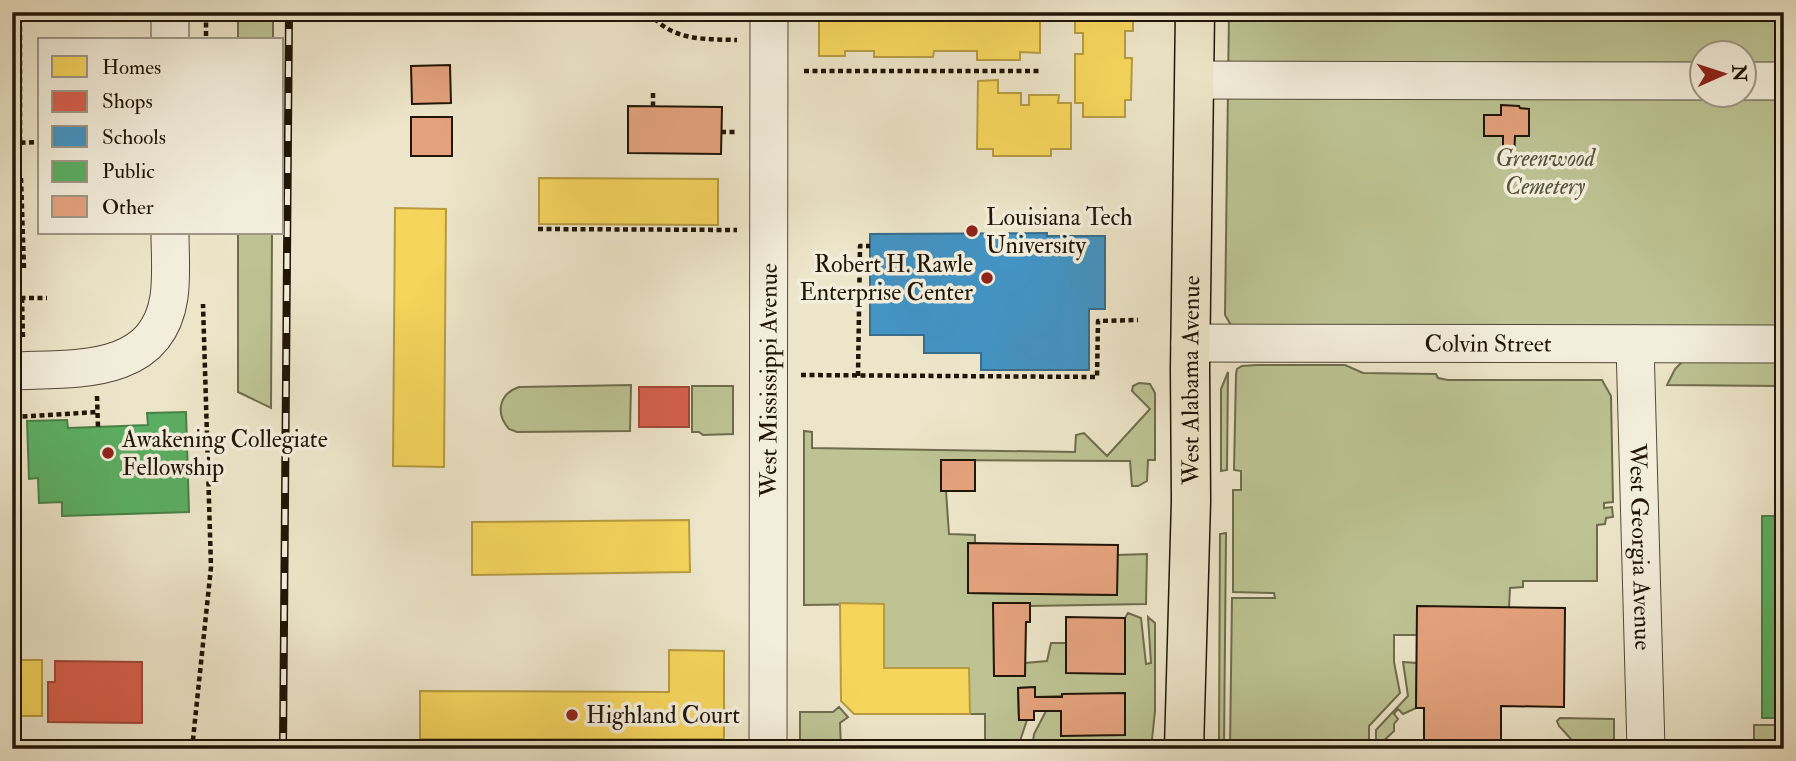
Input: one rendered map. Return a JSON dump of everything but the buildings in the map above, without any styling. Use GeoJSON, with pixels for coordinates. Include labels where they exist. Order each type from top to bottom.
{"type":"FeatureCollection","features":[{"type":"Feature","properties":{"kind":"main road","name":"West Alabama Avenue"},"geometry":{"type":"LineString","coordinates":[[1184,749],[1191,501],[1190,343],[1195,12]]}},
{"type":"Feature","properties":{"kind":"street"},"geometry":{"type":"LineString","coordinates":[[170,12],[170,38]]}},
{"type":"Feature","properties":{"kind":"street","name":"West Mississippi Avenue"},"geometry":{"type":"LineString","coordinates":[[768,749],[769,12]]}},
{"type":"Feature","properties":{"kind":"street"},"geometry":{"type":"LineString","coordinates":[[1195,80],[1688,81]]}},
{"type":"Feature","properties":{"kind":"street"},"geometry":{"type":"LineString","coordinates":[[1758,81],[1784,81]]}},
{"type":"Feature","properties":{"kind":"street"},"geometry":{"type":"LineString","coordinates":[[18,356],[66,369],[105,366],[138,351],[153,337],[163,320],[169,298],[170,234]]}},
{"type":"Feature","properties":{"kind":"street","name":"Colvin Street"},"geometry":{"type":"LineString","coordinates":[[1190,343],[1784,344]]}},
{"type":"Feature","properties":{"kind":"street","name":"West Georgia Avenue"},"geometry":{"type":"LineString","coordinates":[[1635,344],[1646,749]]}},
{"type":"Feature","properties":{"kind":"path"},"geometry":{"type":"LineString","coordinates":[[20,12],[20,142]]}},
{"type":"Feature","properties":{"kind":"path"},"geometry":{"type":"LineString","coordinates":[[205,38],[206,12]]}},
{"type":"Feature","properties":{"kind":"path"},"geometry":{"type":"LineString","coordinates":[[649,12],[660,26],[681,35],[740,40]]}},
{"type":"Feature","properties":{"kind":"path"},"geometry":{"type":"LineString","coordinates":[[804,71],[1040,71]]}},
{"type":"Feature","properties":{"kind":"path"},"geometry":{"type":"LineString","coordinates":[[653,93],[653,106]]}},
{"type":"Feature","properties":{"kind":"path"},"geometry":{"type":"LineString","coordinates":[[12,143],[38,142]]}},
{"type":"Feature","properties":{"kind":"path"},"geometry":{"type":"LineString","coordinates":[[20,178],[24,269]]}},
{"type":"Feature","properties":{"kind":"path"},"geometry":{"type":"LineString","coordinates":[[538,229],[738,230]]}},
{"type":"Feature","properties":{"kind":"path"},"geometry":{"type":"LineString","coordinates":[[858,376],[860,246],[870,246]]}},
{"type":"Feature","properties":{"kind":"path"},"geometry":{"type":"LineString","coordinates":[[12,298],[47,298]]}},
{"type":"Feature","properties":{"kind":"path"},"geometry":{"type":"LineString","coordinates":[[18,356],[22,298]]}},
{"type":"Feature","properties":{"kind":"path"},"geometry":{"type":"LineString","coordinates":[[192,749],[211,567],[203,300]]}},
{"type":"Feature","properties":{"kind":"path"},"geometry":{"type":"LineString","coordinates":[[801,375],[1097,377],[1098,321],[1138,320]]}},
{"type":"Feature","properties":{"kind":"path"},"geometry":{"type":"LineString","coordinates":[[97,392],[97,427]]}},
{"type":"Feature","properties":{"kind":"path"},"geometry":{"type":"LineString","coordinates":[[14,417],[97,412]]}},
{"type":"Feature","properties":{"kind":"green space"},"geometry":{"type":"Polygon","coordinates":[[[238,12],[273,12],[273,38],[238,38],[238,12]]]}},
{"type":"Feature","properties":{"kind":"green space","name":"Greenwood Cemetery"},"geometry":{"type":"Polygon","coordinates":[[[1229,12],[1784,12],[1784,334],[1231,325],[1225,315],[1229,12]]]}},
{"type":"Feature","properties":{"kind":"green space"},"geometry":{"type":"Polygon","coordinates":[[[238,234],[272,234],[271,408],[238,392],[238,234]]]}},
{"type":"Feature","properties":{"kind":"green space"},"geometry":{"type":"Polygon","coordinates":[[[1784,357],[1784,386],[1667,385],[1675,369],[1683,361],[1784,357]]]}},
{"type":"Feature","properties":{"kind":"green space"},"geometry":{"type":"Polygon","coordinates":[[[1345,365],[1363,373],[1436,374],[1438,378],[1448,380],[1602,380],[1611,396],[1613,502],[1604,503],[1604,508],[1612,507],[1613,517],[1606,518],[1605,524],[1597,525],[1597,581],[1523,581],[1523,587],[1510,588],[1509,608],[1417,635],[1394,635],[1394,662],[1400,693],[1369,726],[1369,749],[1230,749],[1232,598],[1275,598],[1274,593],[1233,592],[1233,490],[1241,490],[1241,471],[1234,470],[1236,374],[1237,369],[1242,366],[1345,365]]]}},
{"type":"Feature","properties":{"kind":"green space"},"geometry":{"type":"Polygon","coordinates":[[[1228,372],[1227,470],[1221,471],[1221,389],[1228,372]]]}},
{"type":"Feature","properties":{"kind":"green space"},"geometry":{"type":"Polygon","coordinates":[[[1139,383],[1150,384],[1155,393],[1155,460],[1148,460],[1147,481],[1138,486],[1132,486],[1130,461],[941,460],[941,491],[946,491],[949,534],[975,535],[975,543],[968,543],[968,593],[1116,595],[1117,555],[1147,554],[1146,604],[1030,606],[1030,603],[994,603],[994,675],[1025,676],[1025,663],[1047,661],[1051,643],[1066,643],[1124,673],[1125,618],[1128,613],[1141,618],[1146,664],[1151,663],[1148,617],[1155,623],[1155,711],[1151,749],[1032,749],[1034,734],[1046,711],[1061,711],[1061,735],[1125,734],[1125,693],[1035,697],[1034,687],[1018,688],[1019,720],[1027,720],[1020,741],[1021,749],[985,749],[985,714],[970,714],[884,668],[884,604],[804,605],[804,431],[812,432],[812,448],[1075,452],[1076,435],[1084,433],[1107,456],[1150,409],[1132,391],[1133,386],[1139,383]]]}},
{"type":"Feature","properties":{"kind":"green space"},"geometry":{"type":"Polygon","coordinates":[[[631,385],[630,431],[517,432],[509,429],[502,417],[503,399],[519,387],[631,385]]]}},
{"type":"Feature","properties":{"kind":"green space"},"geometry":{"type":"Polygon","coordinates":[[[692,386],[733,386],[733,434],[703,435],[692,432],[692,386]]]}},
{"type":"Feature","properties":{"kind":"green space"},"geometry":{"type":"Polygon","coordinates":[[[1226,533],[1224,747],[1219,741],[1220,534],[1226,533]]]}},
{"type":"Feature","properties":{"kind":"green space"},"geometry":{"type":"Polygon","coordinates":[[[1403,662],[1417,663],[1416,708],[1403,714],[1398,709],[1394,714],[1398,719],[1394,724],[1394,731],[1376,748],[1376,730],[1408,696],[1403,662]]]}},
{"type":"Feature","properties":{"kind":"green space"},"geometry":{"type":"Polygon","coordinates":[[[839,707],[848,717],[840,723],[841,749],[800,749],[800,712],[833,712],[839,707]]]}},
{"type":"Feature","properties":{"kind":"green space"},"geometry":{"type":"Polygon","coordinates":[[[1560,718],[1614,719],[1614,743],[1608,749],[1580,749],[1559,726],[1557,721],[1560,718]]]}},
{"type":"Feature","properties":{"kind":"green space"},"geometry":{"type":"Polygon","coordinates":[[[1754,725],[1784,725],[1784,749],[1754,749],[1754,725]]]}},
{"type":"Feature","properties":{"kind":"railway"},"geometry":{"type":"LineString","coordinates":[[283,749],[289,12]]}},
{"type":"Feature","properties":{"kind":"place","name":"Louisiana Tech University"},"geometry":{"type":"Point","coordinates":[972,231]}},
{"type":"Feature","properties":{"kind":"place","name":"Robert H. Rawle Enterprise Center"},"geometry":{"type":"Point","coordinates":[987,278]}},
{"type":"Feature","properties":{"kind":"place","name":"Awakening Collegiate Fellowship"},"geometry":{"type":"Point","coordinates":[108,453]}},
{"type":"Feature","properties":{"kind":"place","name":"Highland Court"},"geometry":{"type":"Point","coordinates":[572,715]}}]}
